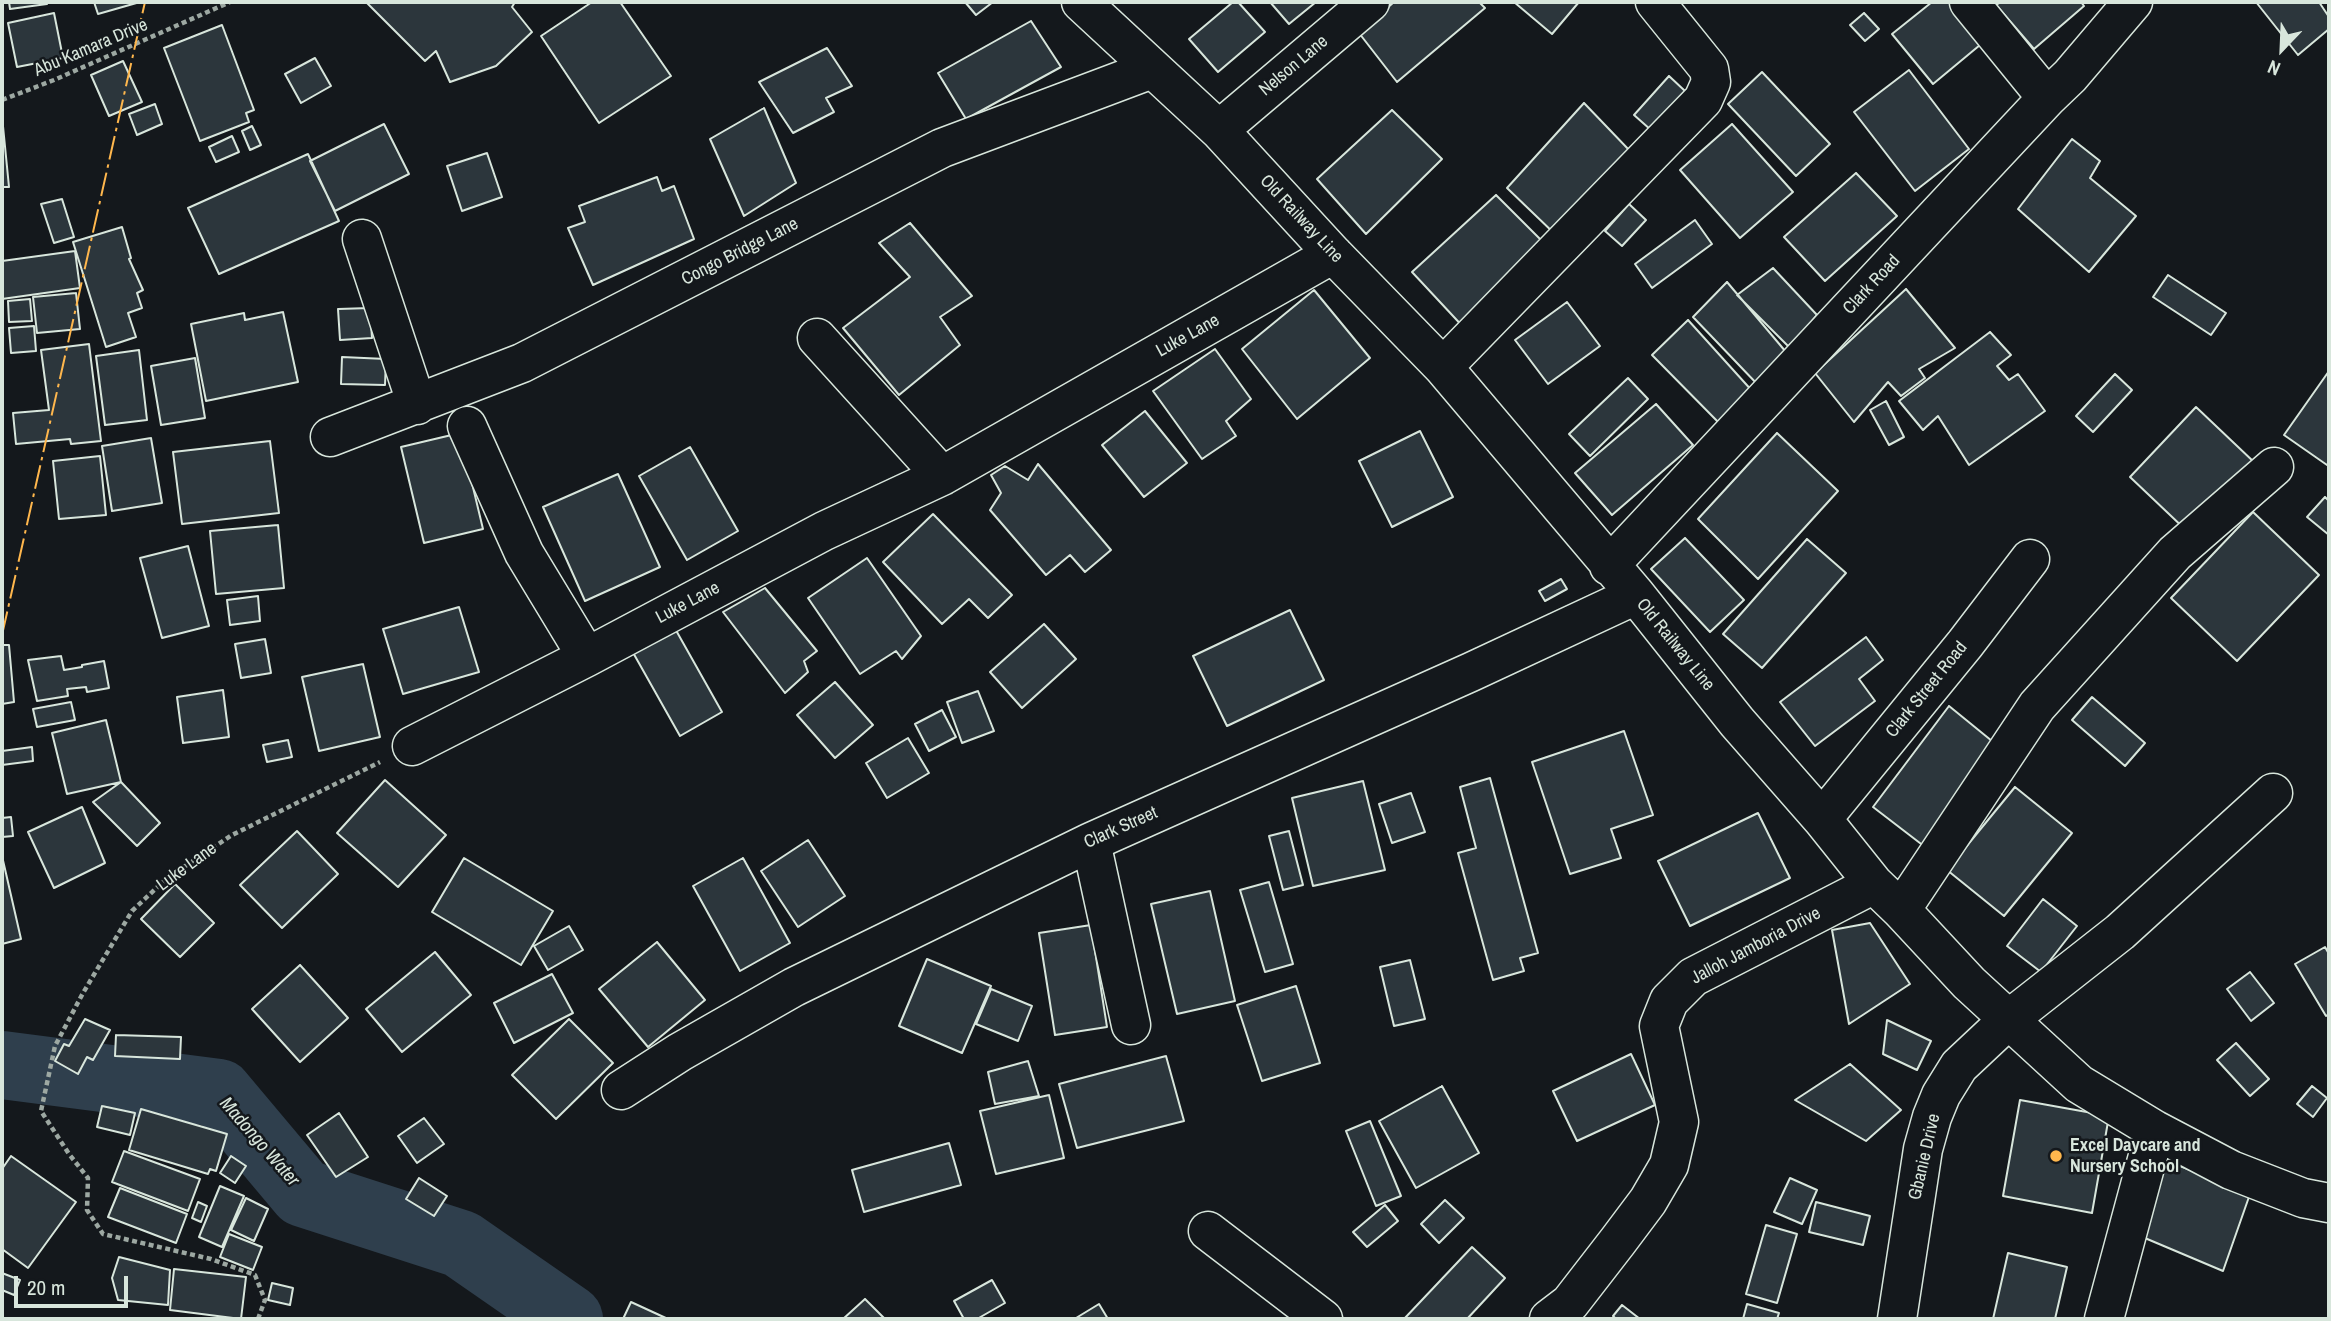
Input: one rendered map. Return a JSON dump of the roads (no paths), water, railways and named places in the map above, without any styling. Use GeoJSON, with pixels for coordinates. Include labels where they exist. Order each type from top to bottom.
{"type":"FeatureCollection","features":[{"type":"Feature","properties":{"kind":"street","name":"Old Railway Line"},"geometry":{"type":"LineString","coordinates":[[1081,2],[1219,130],[1333,254],[1443,367],[1636,595],[1737,722],[1874,884],[1969,983],[2079,1084],[2231,1170],[2321,1193]]}},
{"type":"Feature","properties":{"kind":"street","name":"Nelson Lane"},"geometry":{"type":"LineString","coordinates":[[1219,130],[1370,2]]}},
{"type":"Feature","properties":{"kind":"street"},"geometry":{"type":"LineString","coordinates":[[1443,367],[1703,100],[1711,82],[1709,69],[1655,2]]}},
{"type":"Feature","properties":{"kind":"street"},"geometry":{"type":"LineString","coordinates":[[1969,2],[2047,98]]}},
{"type":"Feature","properties":{"kind":"street","name":"Clark Road"},"geometry":{"type":"LineString","coordinates":[[1609,566],[2070,76],[2133,2]]}},
{"type":"Feature","properties":{"kind":"street","name":"Congo Bridge Lane"},"geometry":{"type":"LineString","coordinates":[[330,437],[522,363],[942,148],[1152,69]]}},
{"type":"Feature","properties":{"kind":"street"},"geometry":{"type":"LineString","coordinates":[[362,239],[417,405]]}},
{"type":"Feature","properties":{"kind":"street","name":"Luke Lane"},"geometry":{"type":"LineString","coordinates":[[412,746],[824,531],[942,476],[1333,254]]}},
{"type":"Feature","properties":{"kind":"street"},"geometry":{"type":"LineString","coordinates":[[817,338],[942,476]]}},
{"type":"Feature","properties":{"kind":"street"},"geometry":{"type":"LineString","coordinates":[[467,426],[524,553],[587,657]]}},
{"type":"Feature","properties":{"kind":"street"},"geometry":{"type":"LineString","coordinates":[[1901,910],[2037,706],[2175,553],[2273,467]]}},
{"type":"Feature","properties":{"kind":"street","name":"Clark Street Road"},"geometry":{"type":"LineString","coordinates":[[1822,820],[1965,644],[2030,559]]}},
{"type":"Feature","properties":{"kind":"street","name":"Clark Street"},"geometry":{"type":"LineString","coordinates":[[621,1090],[680,1052],[794,986],[1091,842],[1636,595]]}},
{"type":"Feature","properties":{"kind":"street","name":"Gbanie Drive"},"geometry":{"type":"LineString","coordinates":[[1897,1319],[1923,1149],[1941,1095],[1959,1066],[2008,1020],[2120,932],[2273,793]]}},
{"type":"Feature","properties":{"kind":"street"},"geometry":{"type":"LineString","coordinates":[[1091,842],[1131,1025]]}},
{"type":"Feature","properties":{"kind":"street","name":"Jalloh Jamboria Drive"},"geometry":{"type":"LineString","coordinates":[[1549,1319],[1570,1303],[1648,1201],[1669,1165],[1679,1122],[1659,1026],[1669,1001],[1693,976],[1874,884]]}},
{"type":"Feature","properties":{"kind":"street"},"geometry":{"type":"LineString","coordinates":[[2104,1319],[2155,1129]]}},
{"type":"Feature","properties":{"kind":"street"},"geometry":{"type":"LineString","coordinates":[[1208,1231],[1323,1319]]}},
{"type":"Feature","properties":{"kind":"waterway","name":"Madongo Water"},"geometry":{"type":"LineString","coordinates":[[2,1065],[219,1093],[303,1193],[461,1244],[569,1319]]}},
{"type":"Feature","properties":{"kind":"place","name":"Excel Daycare and Nursery School"},"geometry":{"type":"Point","coordinates":[2056,1156]}}]}
